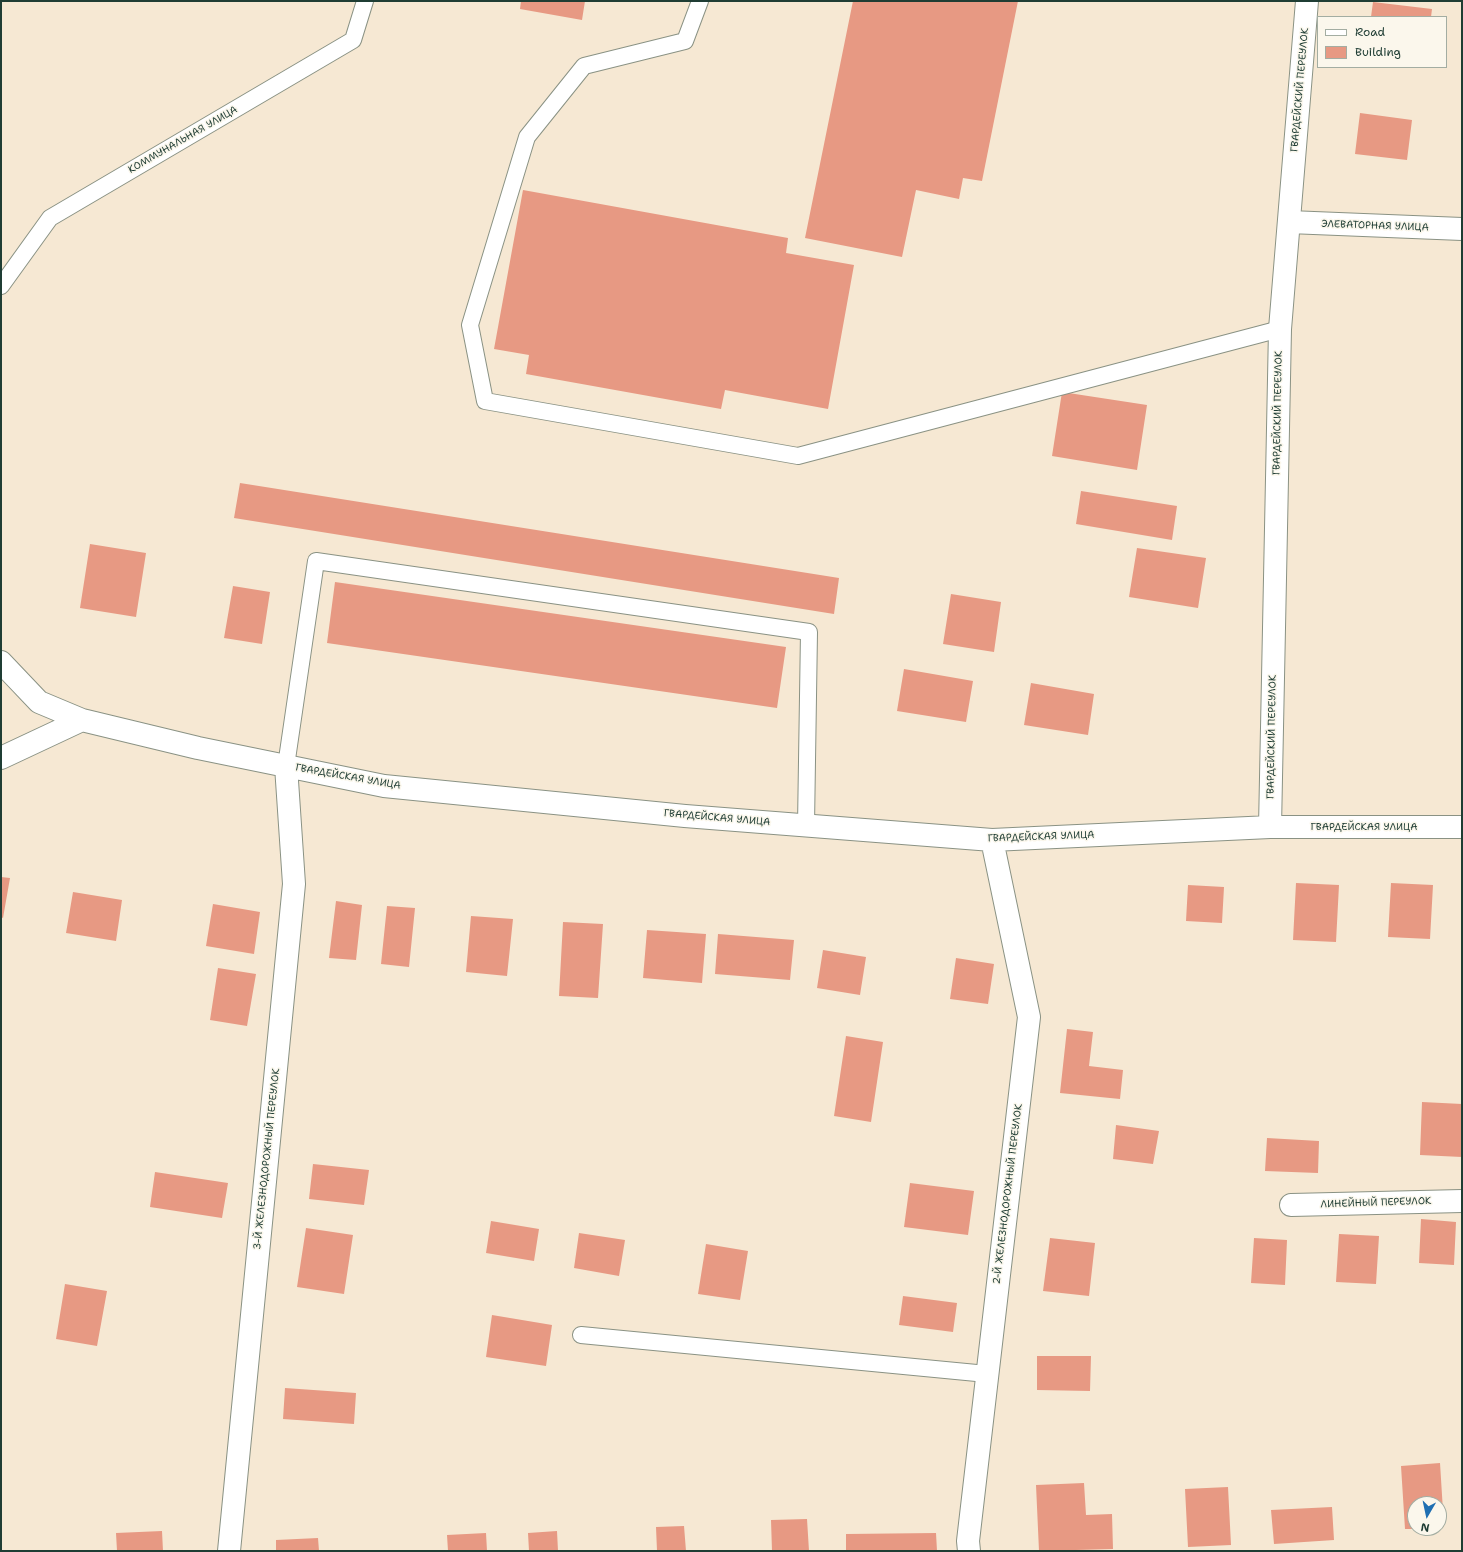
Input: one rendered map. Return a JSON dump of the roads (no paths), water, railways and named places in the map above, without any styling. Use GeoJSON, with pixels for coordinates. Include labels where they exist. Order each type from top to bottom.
{"type":"FeatureCollection","features":[{"type":"Feature","properties":{"kind":"street","name":"ГВАРДЕЙСКИЙ ПЕРЕУЛОК"},"geometry":{"type":"LineString","coordinates":[[1270,827],[1280,329],[1307,1]]}},
{"type":"Feature","properties":{"kind":"street","name":"ЭЛЕВАТОРНАЯ УЛИЦА"},"geometry":{"type":"LineString","coordinates":[[1289,222],[1462,229]]}},
{"type":"Feature","properties":{"kind":"street","name":"ГВАРДЕЙСКАЯ УЛИЦА"},"geometry":{"type":"LineString","coordinates":[[1,662],[39,702],[82,720],[198,748],[384,786],[685,816],[992,840],[1270,827],[1462,827]]}},
{"type":"Feature","properties":{"kind":"street"},"geometry":{"type":"LineString","coordinates":[[1,758],[82,720]]}},
{"type":"Feature","properties":{"kind":"street","name":"3-Й ЖЕЛЕЗНОДОРОЖНЫЙ ПЕРЕУЛОК"},"geometry":{"type":"LineString","coordinates":[[229,1551],[294,884],[286,766]]}},
{"type":"Feature","properties":{"kind":"street","name":"2-Й ЖЕЛЕЗНОДОРОЖНЫЙ ПЕРЕУЛОК"},"geometry":{"type":"LineString","coordinates":[[969,1551],[968,1541],[1029,1017],[992,840]]}},
{"type":"Feature","properties":{"kind":"street","name":"ЛИНЕЙНЫЙ ПЕРЕУЛОК"},"geometry":{"type":"LineString","coordinates":[[1291,1206],[1462,1201]]}},
{"type":"Feature","properties":{"kind":"lane","name":"КОММУНАЛЬНАЯ УЛИЦА"},"geometry":{"type":"LineString","coordinates":[[1,286],[50,218],[353,40],[364,1]]}},
{"type":"Feature","properties":{"kind":"lane"},"geometry":{"type":"LineString","coordinates":[[700,1],[685,41],[584,66],[527,137],[470,325],[485,400],[798,456],[1280,329]]}},
{"type":"Feature","properties":{"kind":"lane"},"geometry":{"type":"LineString","coordinates":[[286,766],[316,561],[809,632],[806,825]]}},
{"type":"Feature","properties":{"kind":"lane"},"geometry":{"type":"LineString","coordinates":[[581,1335],[987,1374]]}}]}
